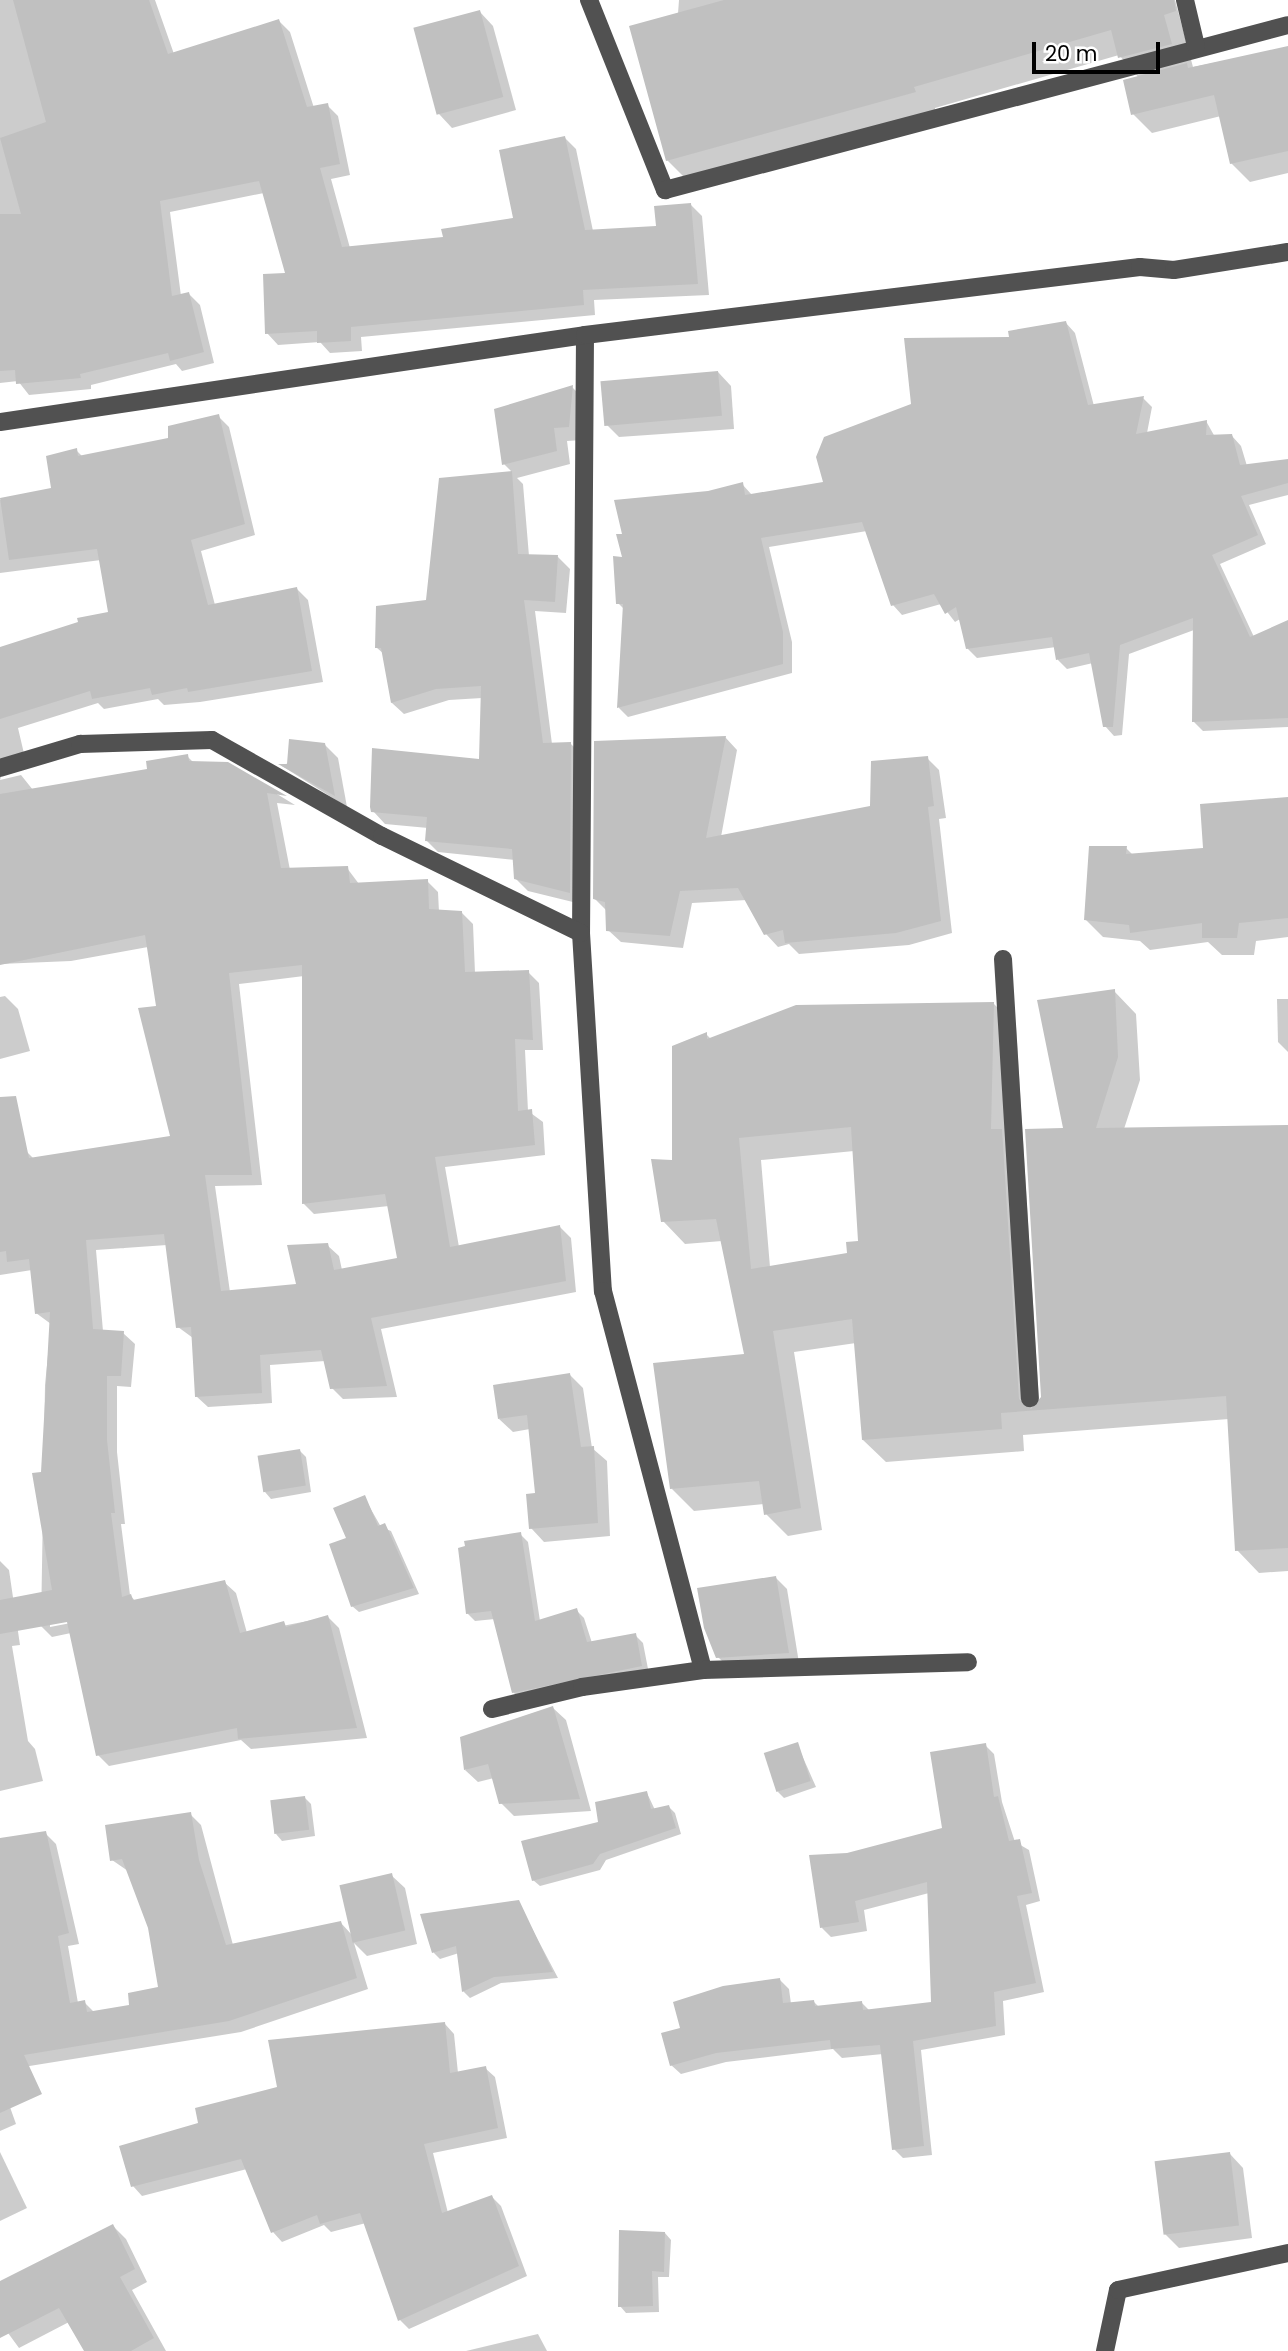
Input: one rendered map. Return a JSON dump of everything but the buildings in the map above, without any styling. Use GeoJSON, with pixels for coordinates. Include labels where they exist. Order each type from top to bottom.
{"type":"FeatureCollection","features":[{"type":"Feature","properties":{"kind":"street"},"geometry":{"type":"LineString","coordinates":[[589,0],[665,190],[980,110],[1196,46],[1288,26]]}},
{"type":"Feature","properties":{"kind":"street"},"geometry":{"type":"LineString","coordinates":[[1185,0],[1196,46]]}},
{"type":"Feature","properties":{"kind":"street"},"geometry":{"type":"LineString","coordinates":[[0,422],[585,335],[1140,267],[1174,270],[1288,251]]}},
{"type":"Feature","properties":{"kind":"street"},"geometry":{"type":"LineString","coordinates":[[585,335],[581,933],[603,1291],[702,1670]]}},
{"type":"Feature","properties":{"kind":"street"},"geometry":{"type":"LineString","coordinates":[[0,768],[80,744],[212,740],[382,836],[581,933]]}},
{"type":"Feature","properties":{"kind":"street"},"geometry":{"type":"LineString","coordinates":[[1003,959],[1030,1398]]}},
{"type":"Feature","properties":{"kind":"street"},"geometry":{"type":"LineString","coordinates":[[492,1709],[582,1687],[702,1670],[968,1662]]}},
{"type":"Feature","properties":{"kind":"street"},"geometry":{"type":"LineString","coordinates":[[1105,2351],[1118,2290],[1288,2253]]}}]}
